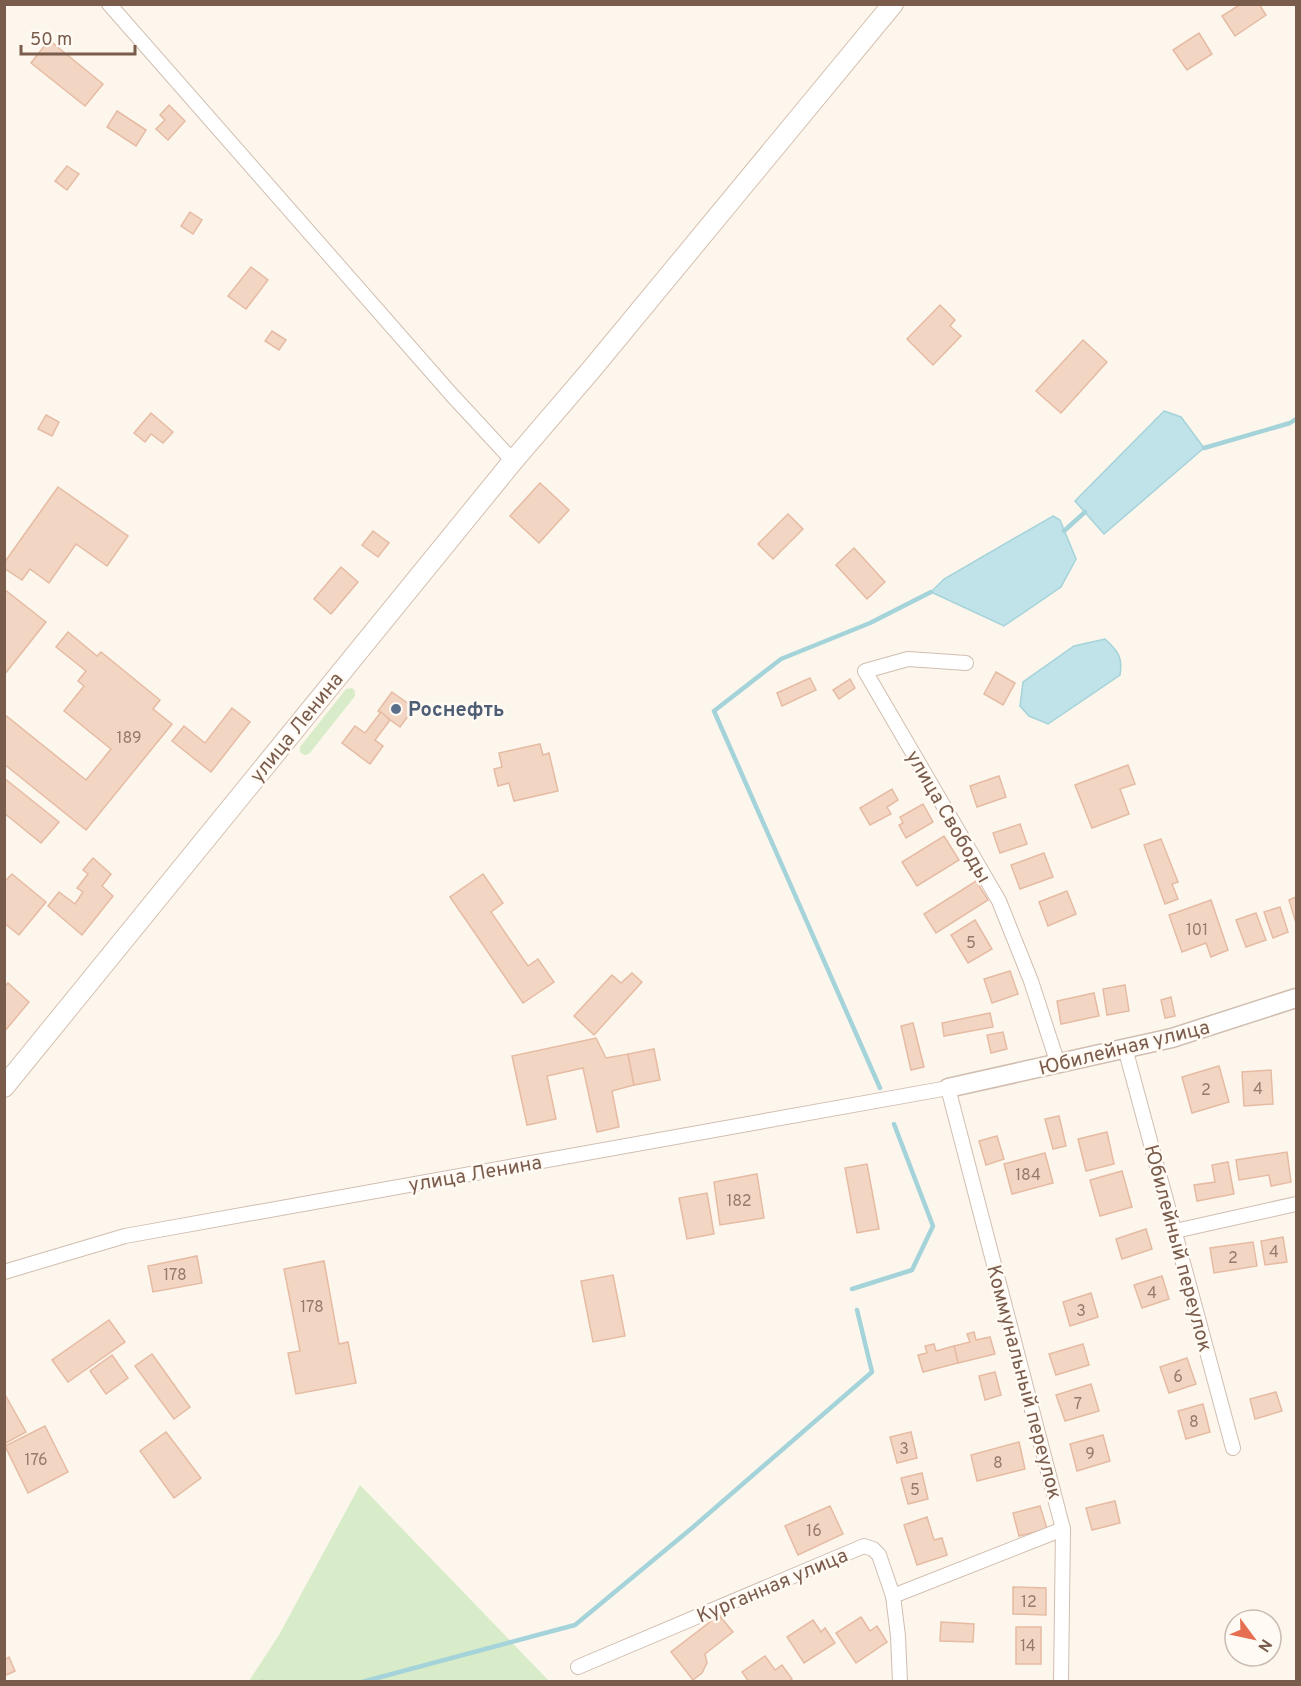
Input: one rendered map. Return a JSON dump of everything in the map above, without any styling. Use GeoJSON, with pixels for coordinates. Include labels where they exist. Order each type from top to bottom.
{"type":"FeatureCollection","features":[{"type":"Feature","properties":{"kind":"main road","name":"улица Ленина"},"geometry":{"type":"LineString","coordinates":[[4,1087],[513,461],[893,4]]}},
{"type":"Feature","properties":{"kind":"street"},"geometry":{"type":"LineString","coordinates":[[109,4],[513,461]]}},
{"type":"Feature","properties":{"kind":"street","name":"улица Свободы"},"geometry":{"type":"LineString","coordinates":[[966,663],[908,659],[865,671],[999,901],[1031,981],[1058,1064]]}},
{"type":"Feature","properties":{"kind":"street","name":"Юбилейная улица"},"geometry":{"type":"LineString","coordinates":[[948,1088],[1172,1038],[1291,1004]]}},
{"type":"Feature","properties":{"kind":"street","name":"Юбилейный переулок"},"geometry":{"type":"LineString","coordinates":[[1125,1048],[1233,1448]]}},
{"type":"Feature","properties":{"kind":"street","name":"улица Ленина"},"geometry":{"type":"LineString","coordinates":[[4,1272],[125,1236],[948,1088]]}},
{"type":"Feature","properties":{"kind":"street","name":"Коммунальный переулок"},"geometry":{"type":"LineString","coordinates":[[948,1088],[1063,1529],[1061,1682]]}},
{"type":"Feature","properties":{"kind":"street"},"geometry":{"type":"LineString","coordinates":[[1175,1231],[1296,1204]]}},
{"type":"Feature","properties":{"kind":"street"},"geometry":{"type":"LineString","coordinates":[[893,1596],[1063,1529]]}},
{"type":"Feature","properties":{"kind":"street","name":"Курганная улица"},"geometry":{"type":"LineString","coordinates":[[578,1667],[864,1546],[873,1549],[879,1555],[893,1596],[900,1682]]}},
{"type":"Feature","properties":{"kind":"green space"},"geometry":{"type":"Polygon","coordinates":[[[352,688],[355,696],[309,754],[304,755],[300,752],[300,747],[346,689],[352,688]]]}},
{"type":"Feature","properties":{"kind":"green space"},"geometry":{"type":"Polygon","coordinates":[[[360,1485],[549,1681],[249,1681],[279,1635],[360,1485]]]}},
{"type":"Feature","properties":{"kind":"water"},"geometry":{"type":"Polygon","coordinates":[[[1164,411],[1181,417],[1204,448],[1104,534],[1075,501],[1164,411]]]}},
{"type":"Feature","properties":{"kind":"water"},"geometry":{"type":"Polygon","coordinates":[[[1053,516],[1060,520],[1076,559],[1061,587],[1004,626],[931,592],[944,579],[1053,516]]]}},
{"type":"Feature","properties":{"kind":"water"},"geometry":{"type":"Polygon","coordinates":[[[1105,639],[1118,655],[1121,663],[1120,675],[1048,724],[1029,716],[1020,706],[1023,682],[1074,646],[1105,639]]]}},
{"type":"Feature","properties":{"kind":"building"},"geometry":{"type":"Polygon","coordinates":[[[1241,4],[1259,4],[1266,15],[1235,36],[1222,16],[1241,4]]]}},
{"type":"Feature","properties":{"kind":"building"},"geometry":{"type":"Polygon","coordinates":[[[1199,33],[1212,54],[1187,70],[1173,50],[1199,33]]]}},
{"type":"Feature","properties":{"kind":"building"},"geometry":{"type":"Polygon","coordinates":[[[49,40],[103,84],[85,106],[31,63],[49,40]]]}},
{"type":"Feature","properties":{"kind":"building"},"geometry":{"type":"Polygon","coordinates":[[[169,105],[185,121],[168,140],[156,129],[165,120],[160,115],[169,105]]]}},
{"type":"Feature","properties":{"kind":"building"},"geometry":{"type":"Polygon","coordinates":[[[117,111],[146,130],[136,146],[107,127],[117,111]]]}},
{"type":"Feature","properties":{"kind":"building"},"geometry":{"type":"Polygon","coordinates":[[[67,166],[79,174],[67,190],[55,181],[67,166]]]}},
{"type":"Feature","properties":{"kind":"building"},"geometry":{"type":"Polygon","coordinates":[[[190,212],[202,220],[193,234],[181,226],[190,212]]]}},
{"type":"Feature","properties":{"kind":"building"},"geometry":{"type":"Polygon","coordinates":[[[251,267],[268,280],[246,309],[228,296],[251,267]]]}},
{"type":"Feature","properties":{"kind":"building"},"geometry":{"type":"Polygon","coordinates":[[[940,305],[955,320],[950,326],[961,336],[933,365],[907,339],[940,305]]]}},
{"type":"Feature","properties":{"kind":"building"},"geometry":{"type":"Polygon","coordinates":[[[272,331],[286,340],[279,350],[265,341],[272,331]]]}},
{"type":"Feature","properties":{"kind":"building"},"geometry":{"type":"Polygon","coordinates":[[[1083,340],[1107,362],[1061,413],[1036,391],[1083,340]]]}},
{"type":"Feature","properties":{"kind":"building"},"geometry":{"type":"Polygon","coordinates":[[[151,413],[173,432],[163,443],[151,434],[145,442],[134,433],[151,413]]]}},
{"type":"Feature","properties":{"kind":"building"},"geometry":{"type":"Polygon","coordinates":[[[46,415],[59,422],[52,436],[38,429],[46,415]]]}},
{"type":"Feature","properties":{"kind":"building"},"geometry":{"type":"Polygon","coordinates":[[[540,483],[569,510],[539,543],[510,516],[540,483]]]}},
{"type":"Feature","properties":{"kind":"building"},"geometry":{"type":"Polygon","coordinates":[[[58,487],[128,536],[107,566],[76,544],[49,583],[30,569],[22,580],[4,568],[4,563],[58,487]]]}},
{"type":"Feature","properties":{"kind":"building"},"geometry":{"type":"Polygon","coordinates":[[[788,514],[803,529],[773,559],[758,544],[788,514]]]}},
{"type":"Feature","properties":{"kind":"building"},"geometry":{"type":"Polygon","coordinates":[[[373,531],[389,543],[378,557],[362,545],[373,531]]]}},
{"type":"Feature","properties":{"kind":"building"},"geometry":{"type":"Polygon","coordinates":[[[854,548],[885,582],[867,599],[836,565],[854,548]]]}},
{"type":"Feature","properties":{"kind":"building"},"geometry":{"type":"Polygon","coordinates":[[[341,567],[358,582],[331,614],[314,599],[341,567]]]}},
{"type":"Feature","properties":{"kind":"building"},"geometry":{"type":"Polygon","coordinates":[[[4,589],[46,622],[4,675],[4,589]]]}},
{"type":"Feature","properties":{"kind":"building"},"geometry":{"type":"Polygon","coordinates":[[[68,632],[97,656],[101,652],[160,700],[153,709],[172,724],[86,830],[4,764],[4,714],[86,780],[111,749],[64,711],[84,686],[78,681],[86,671],[56,647],[68,632]]]}},
{"type":"Feature","properties":{"kind":"building"},"geometry":{"type":"Polygon","coordinates":[[[996,672],[1015,683],[1003,705],[984,694],[996,672]]]}},
{"type":"Feature","properties":{"kind":"building"},"geometry":{"type":"Polygon","coordinates":[[[810,678],[816,690],[782,706],[777,693],[810,678]]]}},
{"type":"Feature","properties":{"kind":"building"},"geometry":{"type":"Polygon","coordinates":[[[850,679],[855,688],[839,699],[833,690],[850,679]]]}},
{"type":"Feature","properties":{"kind":"building","name":"Роснефть"},"geometry":{"type":"Polygon","coordinates":[[[392,692],[414,708],[400,727],[378,711],[392,692]]]}},
{"type":"Feature","properties":{"kind":"building"},"geometry":{"type":"Polygon","coordinates":[[[232,708],[250,722],[211,772],[172,741],[184,726],[205,743],[232,708]]]}},
{"type":"Feature","properties":{"kind":"building"},"geometry":{"type":"Polygon","coordinates":[[[381,712],[390,720],[375,740],[383,746],[370,764],[342,743],[355,726],[365,733],[381,712]]]}},
{"type":"Feature","properties":{"kind":"building"},"geometry":{"type":"Polygon","coordinates":[[[540,744],[543,755],[549,753],[558,791],[514,801],[509,783],[498,786],[494,769],[502,767],[499,753],[540,744]]]}},
{"type":"Feature","properties":{"kind":"building"},"geometry":{"type":"Polygon","coordinates":[[[1128,765],[1135,784],[1120,789],[1129,814],[1092,828],[1075,785],[1128,765]]]}},
{"type":"Feature","properties":{"kind":"building"},"geometry":{"type":"Polygon","coordinates":[[[999,776],[1006,797],[977,807],[970,786],[999,776]]]}},
{"type":"Feature","properties":{"kind":"building"},"geometry":{"type":"Polygon","coordinates":[[[4,778],[59,822],[41,843],[4,813],[4,778]]]}},
{"type":"Feature","properties":{"kind":"building"},"geometry":{"type":"Polygon","coordinates":[[[892,789],[898,800],[887,807],[891,814],[870,825],[860,808],[892,789]]]}},
{"type":"Feature","properties":{"kind":"building"},"geometry":{"type":"Polygon","coordinates":[[[923,804],[933,822],[906,838],[899,825],[903,823],[900,817],[923,804]]]}},
{"type":"Feature","properties":{"kind":"building"},"geometry":{"type":"Polygon","coordinates":[[[1020,824],[1027,844],[1000,853],[993,833],[1020,824]]]}},
{"type":"Feature","properties":{"kind":"building"},"geometry":{"type":"Polygon","coordinates":[[[944,836],[959,860],[917,886],[902,862],[944,836]]]}},
{"type":"Feature","properties":{"kind":"building"},"geometry":{"type":"Polygon","coordinates":[[[1161,839],[1178,882],[1172,884],[1178,899],[1165,904],[1144,845],[1161,839]]]}},
{"type":"Feature","properties":{"kind":"building"},"geometry":{"type":"Polygon","coordinates":[[[1044,853],[1053,877],[1020,889],[1011,865],[1044,853]]]}},
{"type":"Feature","properties":{"kind":"building"},"geometry":{"type":"Polygon","coordinates":[[[93,858],[111,874],[102,886],[113,896],[82,935],[48,906],[59,892],[75,904],[83,892],[77,888],[88,874],[83,870],[93,858]]]}},
{"type":"Feature","properties":{"kind":"building"},"geometry":{"type":"Polygon","coordinates":[[[12,874],[46,902],[19,935],[4,923],[4,882],[12,874]]]}},
{"type":"Feature","properties":{"kind":"building"},"geometry":{"type":"Polygon","coordinates":[[[483,874],[503,903],[491,912],[528,966],[538,959],[554,982],[523,1003],[450,897],[483,874]]]}},
{"type":"Feature","properties":{"kind":"building"},"geometry":{"type":"Polygon","coordinates":[[[976,881],[988,900],[936,933],[924,914],[976,881]]]}},
{"type":"Feature","properties":{"kind":"building"},"geometry":{"type":"Polygon","coordinates":[[[1067,891],[1076,914],[1048,926],[1039,902],[1067,891]]]}},
{"type":"Feature","properties":{"kind":"building"},"geometry":{"type":"Polygon","coordinates":[[[1296,897],[1296,923],[1289,900],[1296,897]]]}},
{"type":"Feature","properties":{"kind":"building"},"geometry":{"type":"Polygon","coordinates":[[[1211,900],[1228,950],[1211,957],[1206,943],[1182,952],[1169,915],[1211,900]]]}},
{"type":"Feature","properties":{"kind":"building"},"geometry":{"type":"Polygon","coordinates":[[[1280,907],[1288,932],[1273,938],[1264,912],[1280,907]]]}},
{"type":"Feature","properties":{"kind":"building"},"geometry":{"type":"Polygon","coordinates":[[[1256,913],[1266,940],[1246,947],[1236,920],[1256,913]]]}},
{"type":"Feature","properties":{"kind":"building"},"geometry":{"type":"Polygon","coordinates":[[[975,920],[992,949],[968,963],[951,935],[975,920]]]}},
{"type":"Feature","properties":{"kind":"building"},"geometry":{"type":"Polygon","coordinates":[[[1010,971],[1018,994],[992,1003],[984,979],[1010,971]]]}},
{"type":"Feature","properties":{"kind":"building"},"geometry":{"type":"Polygon","coordinates":[[[632,973],[642,982],[594,1035],[574,1016],[612,975],[621,983],[632,973]]]}},
{"type":"Feature","properties":{"kind":"building"},"geometry":{"type":"Polygon","coordinates":[[[8,983],[29,1002],[4,1032],[4,987],[8,983]]]}},
{"type":"Feature","properties":{"kind":"building"},"geometry":{"type":"Polygon","coordinates":[[[1125,985],[1129,1011],[1107,1015],[1103,989],[1125,985]]]}},
{"type":"Feature","properties":{"kind":"building"},"geometry":{"type":"Polygon","coordinates":[[[1094,993],[1099,1016],[1061,1024],[1057,1001],[1094,993]]]}},
{"type":"Feature","properties":{"kind":"building"},"geometry":{"type":"Polygon","coordinates":[[[1171,997],[1175,1016],[1165,1018],[1161,1000],[1171,997]]]}},
{"type":"Feature","properties":{"kind":"building"},"geometry":{"type":"Polygon","coordinates":[[[990,1013],[993,1027],[944,1036],[942,1023],[990,1013]]]}},
{"type":"Feature","properties":{"kind":"building"},"geometry":{"type":"Polygon","coordinates":[[[913,1023],[924,1067],[911,1070],[901,1026],[913,1023]]]}},
{"type":"Feature","properties":{"kind":"building"},"geometry":{"type":"Polygon","coordinates":[[[1003,1032],[1007,1049],[991,1053],[987,1035],[1003,1032]]]}},
{"type":"Feature","properties":{"kind":"building"},"geometry":{"type":"Polygon","coordinates":[[[596,1038],[606,1058],[628,1054],[634,1085],[612,1091],[619,1127],[597,1132],[583,1068],[547,1076],[556,1119],[527,1125],[512,1056],[596,1038]]]}},
{"type":"Feature","properties":{"kind":"building"},"geometry":{"type":"Polygon","coordinates":[[[654,1049],[660,1080],[634,1085],[628,1054],[654,1049]]]}},
{"type":"Feature","properties":{"kind":"building"},"geometry":{"type":"Polygon","coordinates":[[[1219,1066],[1229,1102],[1192,1113],[1182,1077],[1219,1066]]]}},
{"type":"Feature","properties":{"kind":"building"},"geometry":{"type":"Polygon","coordinates":[[[1271,1070],[1273,1104],[1244,1106],[1242,1072],[1271,1070]]]}},
{"type":"Feature","properties":{"kind":"building"},"geometry":{"type":"Polygon","coordinates":[[[1059,1116],[1066,1146],[1053,1149],[1045,1119],[1059,1116]]]}},
{"type":"Feature","properties":{"kind":"building"},"geometry":{"type":"Polygon","coordinates":[[[1107,1132],[1114,1164],[1086,1171],[1078,1139],[1107,1132]]]}},
{"type":"Feature","properties":{"kind":"building"},"geometry":{"type":"Polygon","coordinates":[[[997,1136],[1004,1159],[986,1165],[979,1141],[997,1136]]]}},
{"type":"Feature","properties":{"kind":"building"},"geometry":{"type":"Polygon","coordinates":[[[1287,1152],[1291,1182],[1271,1186],[1269,1175],[1239,1180],[1236,1160],[1287,1152]]]}},
{"type":"Feature","properties":{"kind":"building"},"geometry":{"type":"Polygon","coordinates":[[[1045,1153],[1053,1183],[1012,1194],[1004,1164],[1045,1153]]]}},
{"type":"Feature","properties":{"kind":"building"},"geometry":{"type":"Polygon","coordinates":[[[1228,1162],[1234,1194],[1197,1201],[1194,1185],[1215,1182],[1212,1165],[1228,1162]]]}},
{"type":"Feature","properties":{"kind":"building"},"geometry":{"type":"Polygon","coordinates":[[[867,1164],[879,1229],[857,1233],[845,1168],[867,1164]]]}},
{"type":"Feature","properties":{"kind":"building"},"geometry":{"type":"Polygon","coordinates":[[[1122,1171],[1132,1207],[1100,1216],[1090,1180],[1122,1171]]]}},
{"type":"Feature","properties":{"kind":"building"},"geometry":{"type":"Polygon","coordinates":[[[757,1174],[764,1218],[720,1225],[714,1182],[757,1174]]]}},
{"type":"Feature","properties":{"kind":"building"},"geometry":{"type":"Polygon","coordinates":[[[707,1193],[714,1234],[687,1239],[679,1198],[707,1193]]]}},
{"type":"Feature","properties":{"kind":"building"},"geometry":{"type":"Polygon","coordinates":[[[1146,1229],[1152,1249],[1122,1259],[1116,1239],[1146,1229]]]}},
{"type":"Feature","properties":{"kind":"building"},"geometry":{"type":"Polygon","coordinates":[[[1283,1237],[1287,1262],[1265,1265],[1261,1241],[1283,1237]]]}},
{"type":"Feature","properties":{"kind":"building"},"geometry":{"type":"Polygon","coordinates":[[[1253,1242],[1257,1266],[1214,1273],[1210,1248],[1253,1242]]]}},
{"type":"Feature","properties":{"kind":"building"},"geometry":{"type":"Polygon","coordinates":[[[197,1256],[202,1283],[153,1292],[148,1266],[197,1256]]]}},
{"type":"Feature","properties":{"kind":"building"},"geometry":{"type":"Polygon","coordinates":[[[324,1261],[339,1344],[348,1342],[356,1383],[296,1394],[288,1353],[300,1351],[284,1269],[324,1261]]]}},
{"type":"Feature","properties":{"kind":"building"},"geometry":{"type":"Polygon","coordinates":[[[613,1275],[625,1336],[593,1342],[581,1281],[613,1275]]]}},
{"type":"Feature","properties":{"kind":"building"},"geometry":{"type":"Polygon","coordinates":[[[1162,1276],[1169,1299],[1142,1308],[1134,1285],[1162,1276]]]}},
{"type":"Feature","properties":{"kind":"building"},"geometry":{"type":"Polygon","coordinates":[[[1091,1293],[1098,1317],[1070,1326],[1063,1302],[1091,1293]]]}},
{"type":"Feature","properties":{"kind":"building"},"geometry":{"type":"Polygon","coordinates":[[[109,1320],[125,1342],[68,1382],[52,1360],[109,1320]]]}},
{"type":"Feature","properties":{"kind":"building"},"geometry":{"type":"Polygon","coordinates":[[[974,1332],[976,1340],[990,1337],[995,1354],[958,1363],[954,1346],[970,1342],[967,1334],[974,1332]]]}},
{"type":"Feature","properties":{"kind":"building"},"geometry":{"type":"Polygon","coordinates":[[[934,1344],[936,1351],[954,1346],[958,1363],[923,1372],[918,1355],[927,1353],[925,1346],[934,1344]]]}},
{"type":"Feature","properties":{"kind":"building"},"geometry":{"type":"Polygon","coordinates":[[[1083,1344],[1089,1365],[1056,1375],[1049,1354],[1083,1344]]]}},
{"type":"Feature","properties":{"kind":"building"},"geometry":{"type":"Polygon","coordinates":[[[152,1354],[190,1407],[174,1419],[135,1366],[152,1354]]]}},
{"type":"Feature","properties":{"kind":"building"},"geometry":{"type":"Polygon","coordinates":[[[112,1355],[128,1378],[106,1394],[90,1371],[112,1355]]]}},
{"type":"Feature","properties":{"kind":"building"},"geometry":{"type":"Polygon","coordinates":[[[1187,1358],[1196,1384],[1169,1393],[1160,1367],[1187,1358]]]}},
{"type":"Feature","properties":{"kind":"building"},"geometry":{"type":"Polygon","coordinates":[[[995,1372],[1001,1395],[985,1400],[979,1376],[995,1372]]]}},
{"type":"Feature","properties":{"kind":"building"},"geometry":{"type":"Polygon","coordinates":[[[1091,1384],[1099,1411],[1065,1421],[1056,1395],[1091,1384]]]}},
{"type":"Feature","properties":{"kind":"building"},"geometry":{"type":"Polygon","coordinates":[[[1276,1392],[1282,1411],[1255,1419],[1250,1399],[1276,1392]]]}},
{"type":"Feature","properties":{"kind":"building"},"geometry":{"type":"Polygon","coordinates":[[[4,1393],[26,1432],[4,1444],[4,1393]]]}},
{"type":"Feature","properties":{"kind":"building"},"geometry":{"type":"Polygon","coordinates":[[[1203,1404],[1210,1432],[1186,1439],[1178,1411],[1203,1404]]]}},
{"type":"Feature","properties":{"kind":"building"},"geometry":{"type":"Polygon","coordinates":[[[45,1426],[68,1472],[28,1493],[5,1446],[45,1426]]]}},
{"type":"Feature","properties":{"kind":"building"},"geometry":{"type":"Polygon","coordinates":[[[166,1432],[201,1478],[174,1498],[140,1451],[166,1432]]]}},
{"type":"Feature","properties":{"kind":"building"},"geometry":{"type":"Polygon","coordinates":[[[911,1432],[917,1458],[897,1463],[890,1437],[911,1432]]]}},
{"type":"Feature","properties":{"kind":"building"},"geometry":{"type":"Polygon","coordinates":[[[1103,1435],[1110,1461],[1077,1471],[1070,1444],[1103,1435]]]}},
{"type":"Feature","properties":{"kind":"building"},"geometry":{"type":"Polygon","coordinates":[[[1019,1442],[1025,1469],[977,1481],[971,1455],[1019,1442]]]}},
{"type":"Feature","properties":{"kind":"building"},"geometry":{"type":"Polygon","coordinates":[[[922,1473],[928,1499],[908,1504],[901,1478],[922,1473]]]}},
{"type":"Feature","properties":{"kind":"building"},"geometry":{"type":"Polygon","coordinates":[[[1115,1501],[1120,1523],[1092,1530],[1086,1508],[1115,1501]]]}},
{"type":"Feature","properties":{"kind":"building"},"geometry":{"type":"Polygon","coordinates":[[[830,1506],[843,1534],[798,1555],[785,1526],[830,1506]]]}},
{"type":"Feature","properties":{"kind":"building"},"geometry":{"type":"Polygon","coordinates":[[[1040,1506],[1047,1529],[1019,1536],[1013,1513],[1040,1506]]]}},
{"type":"Feature","properties":{"kind":"building"},"geometry":{"type":"Polygon","coordinates":[[[927,1517],[934,1540],[942,1538],[947,1555],[917,1565],[904,1525],[927,1517]]]}},
{"type":"Feature","properties":{"kind":"building"},"geometry":{"type":"Polygon","coordinates":[[[1013,1587],[1046,1588],[1046,1615],[1013,1614],[1013,1587]]]}},
{"type":"Feature","properties":{"kind":"building"},"geometry":{"type":"Polygon","coordinates":[[[719,1615],[733,1632],[705,1654],[707,1663],[702,1673],[693,1680],[671,1652],[719,1615]]]}},
{"type":"Feature","properties":{"kind":"building"},"geometry":{"type":"Polygon","coordinates":[[[861,1617],[870,1631],[877,1626],[887,1642],[856,1663],[836,1633],[861,1617]]]}},
{"type":"Feature","properties":{"kind":"building"},"geometry":{"type":"Polygon","coordinates":[[[813,1620],[821,1632],[825,1628],[835,1643],[804,1663],[787,1637],[813,1620]]]}},
{"type":"Feature","properties":{"kind":"building"},"geometry":{"type":"Polygon","coordinates":[[[941,1622],[974,1624],[973,1642],[940,1641],[941,1622]]]}},
{"type":"Feature","properties":{"kind":"building"},"geometry":{"type":"Polygon","coordinates":[[[1016,1627],[1041,1627],[1041,1664],[1016,1664],[1016,1627]]]}},
{"type":"Feature","properties":{"kind":"building"},"geometry":{"type":"Polygon","coordinates":[[[765,1656],[775,1670],[782,1665],[792,1679],[789,1682],[749,1682],[742,1672],[765,1656]]]}},
{"type":"Feature","properties":{"kind":"building"},"geometry":{"type":"Polygon","coordinates":[[[9,1657],[15,1671],[4,1676],[4,1660],[9,1657]]]}},
{"type":"Feature","properties":{"kind":"waterway"},"geometry":{"type":"LineString","coordinates":[[1204,448],[1290,423],[1296,419]]}},
{"type":"Feature","properties":{"kind":"waterway"},"geometry":{"type":"LineString","coordinates":[[1064,531],[1085,512]]}},
{"type":"Feature","properties":{"kind":"waterway"},"geometry":{"type":"LineString","coordinates":[[880,1088],[714,711],[781,659],[870,623],[931,592]]}},
{"type":"Feature","properties":{"kind":"waterway"},"geometry":{"type":"LineString","coordinates":[[852,1289],[912,1270],[933,1226],[894,1124]]}},
{"type":"Feature","properties":{"kind":"waterway"},"geometry":{"type":"LineString","coordinates":[[362,1682],[575,1625],[692,1528],[872,1372],[857,1310]]}},
{"type":"Feature","properties":{"kind":"place","name":"Роснефть"},"geometry":{"type":"Point","coordinates":[396,709]}}]}
